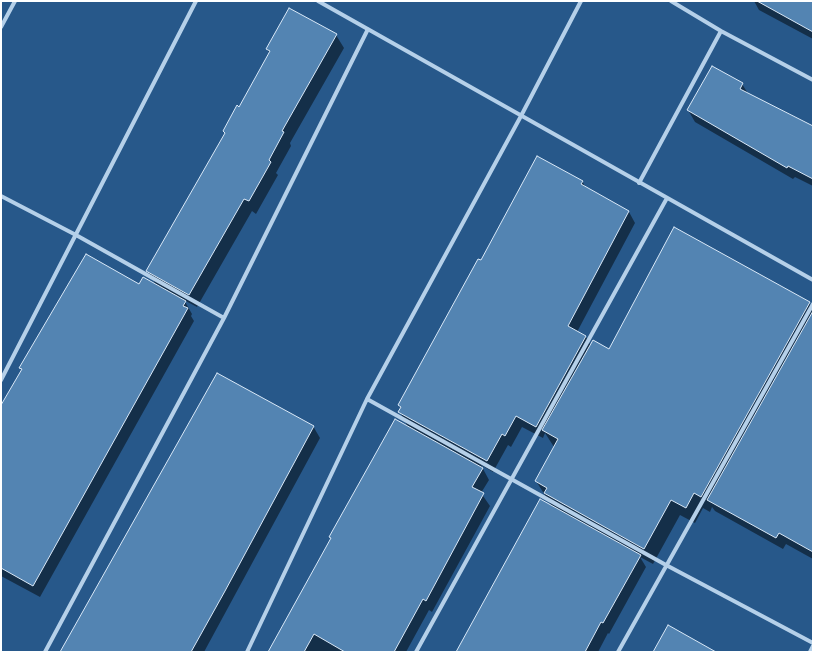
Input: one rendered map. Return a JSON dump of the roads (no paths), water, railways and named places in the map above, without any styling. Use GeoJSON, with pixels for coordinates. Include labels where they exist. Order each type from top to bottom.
{"type":"FeatureCollection","features":[{"type":"Feature","properties":{"kind":"street"},"geometry":{"type":"LineString","coordinates":[[1,27],[15,1]]}},
{"type":"Feature","properties":{"kind":"street"},"geometry":{"type":"LineString","coordinates":[[1,380],[196,1]]}},
{"type":"Feature","properties":{"kind":"street"},"geometry":{"type":"LineString","coordinates":[[318,1],[813,280]]}},
{"type":"Feature","properties":{"kind":"street"},"geometry":{"type":"LineString","coordinates":[[247,652],[367,398],[521,116],[581,1]]}},
{"type":"Feature","properties":{"kind":"street"},"geometry":{"type":"LineString","coordinates":[[671,1],[721,31],[813,80]]}},
{"type":"Feature","properties":{"kind":"street"},"geometry":{"type":"LineString","coordinates":[[46,652],[224,318],[368,30]]}},
{"type":"Feature","properties":{"kind":"street"},"geometry":{"type":"LineString","coordinates":[[639,183],[721,31]]}},
{"type":"Feature","properties":{"kind":"street"},"geometry":{"type":"LineString","coordinates":[[1,196],[76,235],[224,318]]}},
{"type":"Feature","properties":{"kind":"street"},"geometry":{"type":"LineString","coordinates":[[416,652],[667,198]]}},
{"type":"Feature","properties":{"kind":"street"},"geometry":{"type":"LineString","coordinates":[[618,652],[813,304]]}},
{"type":"Feature","properties":{"kind":"street"},"geometry":{"type":"LineString","coordinates":[[367,398],[666,566],[813,644],[810,652]]}}]}
